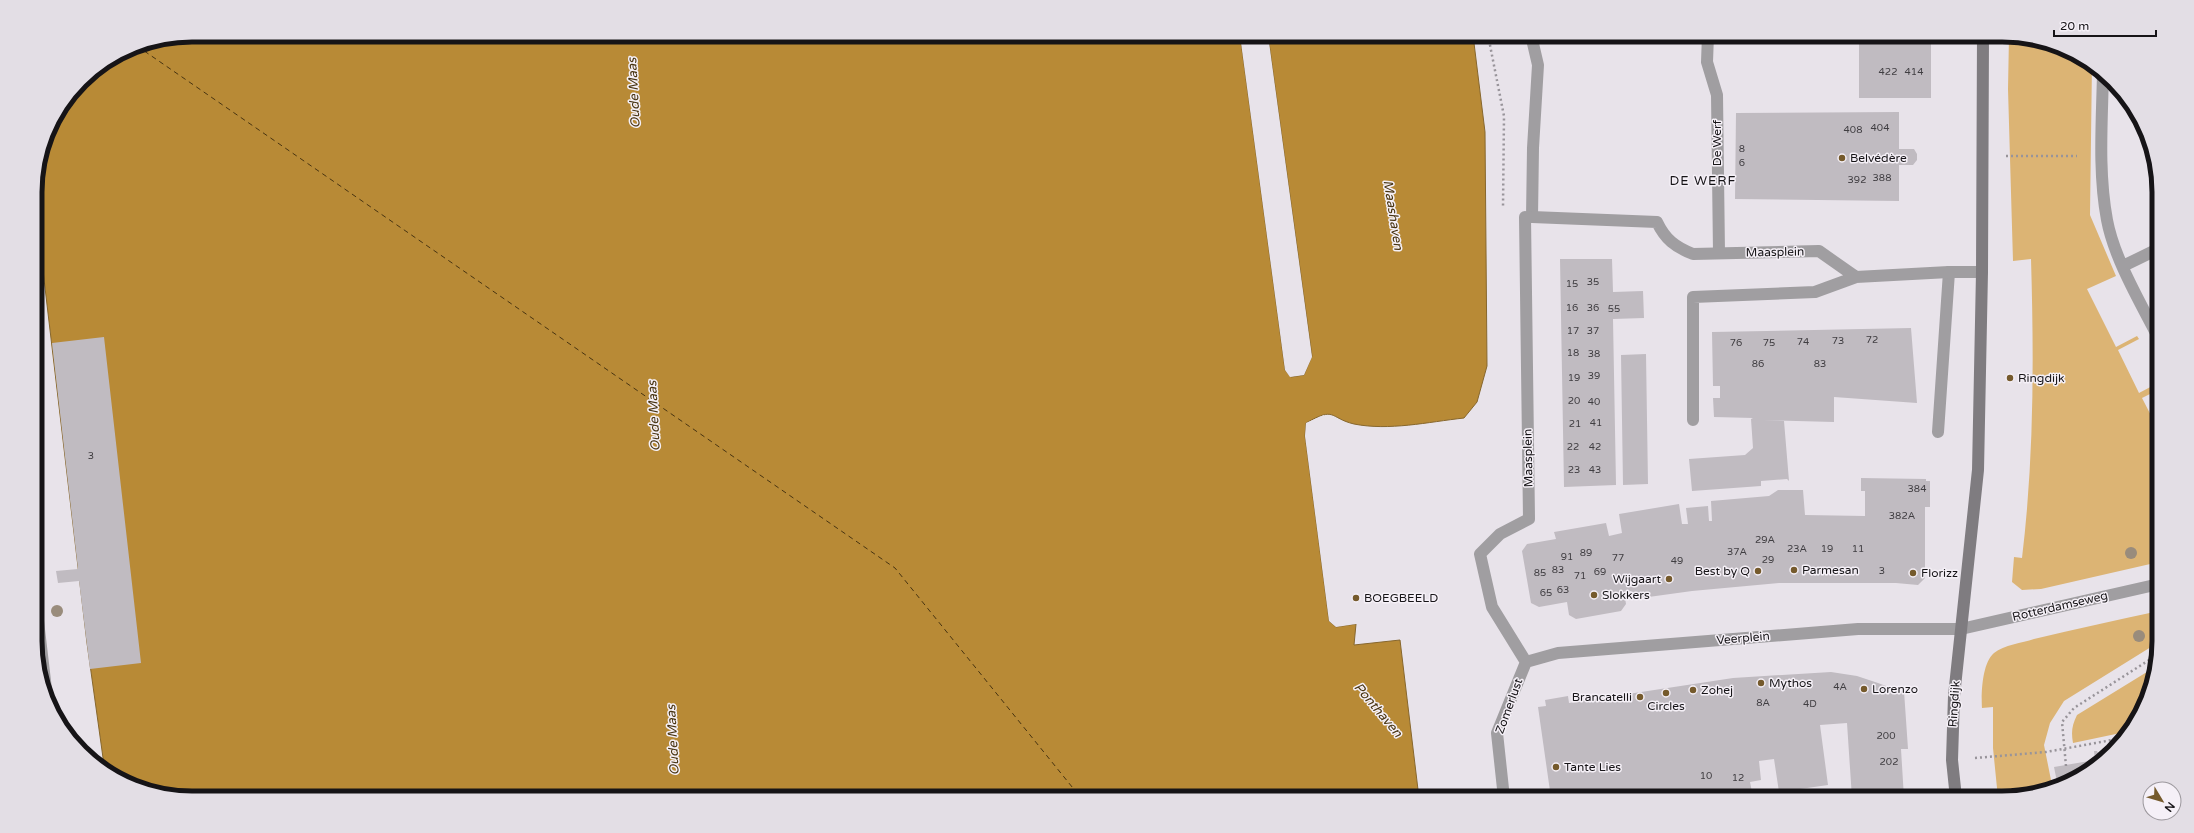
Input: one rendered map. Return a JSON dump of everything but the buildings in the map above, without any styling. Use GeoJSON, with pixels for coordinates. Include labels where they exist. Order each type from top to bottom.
{"type":"FeatureCollection","features":[{"type":"Feature","properties":{"kind":"main road","name":"Ringdijk"},"geometry":{"type":"LineString","coordinates":[[1955,791],[1952,760],[1952,727],[1978,470],[1982,272],[1983,42]]}},
{"type":"Feature","properties":{"kind":"street"},"geometry":{"type":"LineString","coordinates":[[1529,217],[1538,65],[1533,42]]}},
{"type":"Feature","properties":{"kind":"street","name":"De Werf"},"geometry":{"type":"LineString","coordinates":[[1708,42],[1707,62],[1717,95],[1719,253]]}},
{"type":"Feature","properties":{"kind":"street"},"geometry":{"type":"LineString","coordinates":[[2103,81],[2101,156],[2107,220],[2123,266],[2152,325]]}},
{"type":"Feature","properties":{"kind":"street","name":"Maasplein"},"geometry":{"type":"LineString","coordinates":[[1526,662],[1492,607],[1480,554],[1500,534],[1528,519],[1529,217],[1657,222],[1664,236],[1679,249],[1693,254],[1819,251],[1856,277]]}},
{"type":"Feature","properties":{"kind":"street"},"geometry":{"type":"LineString","coordinates":[[2123,266],[2152,252]]}},
{"type":"Feature","properties":{"kind":"street"},"geometry":{"type":"LineString","coordinates":[[1938,432],[1949,272]]}},
{"type":"Feature","properties":{"kind":"street"},"geometry":{"type":"LineString","coordinates":[[1693,420],[1693,297],[1815,292],[1856,277],[1949,272],[1982,272]]}},
{"type":"Feature","properties":{"kind":"street","name":"Rotterdamseweg"},"geometry":{"type":"LineString","coordinates":[[1961,629],[2152,586]]}},
{"type":"Feature","properties":{"kind":"street","name":"Veerplein"},"geometry":{"type":"LineString","coordinates":[[1526,662],[1558,653],[1858,629],[1961,629]]}},
{"type":"Feature","properties":{"kind":"street","name":"Zomerlust"},"geometry":{"type":"LineString","coordinates":[[1503,791],[1497,733],[1526,662]]}},
{"type":"Feature","properties":{"kind":"path"},"geometry":{"type":"LineString","coordinates":[[1489,42],[1504,116],[1503,215],[1529,217]]}},
{"type":"Feature","properties":{"kind":"path"},"geometry":{"type":"LineString","coordinates":[[1982,156],[2101,156]]}},
{"type":"Feature","properties":{"kind":"path"},"geometry":{"type":"LineString","coordinates":[[2066,766],[2063,748],[2062,722],[2074,708],[2151,659]]}},
{"type":"Feature","properties":{"kind":"path"},"geometry":{"type":"LineString","coordinates":[[2002,755],[2063,748],[2116,739]]}},
{"type":"Feature","properties":{"kind":"shaded area"},"geometry":{"type":"Polygon","coordinates":[[[2009,42],[2041,47],[2060,53],[2092,72],[2090,215],[2116,276],[2087,289],[2116,347],[2137,336],[2139,339],[2118,350],[2139,393],[2152,386],[2152,393],[2142,398],[2152,417],[2152,564],[2041,589],[2022,590],[2012,582],[2014,557],[2022,558],[2029,484],[2033,371],[2031,259],[2013,261],[2008,89],[2009,42]]]}},
{"type":"Feature","properties":{"kind":"shaded area"},"geometry":{"type":"Polygon","coordinates":[[[2152,613],[2152,646],[2064,701],[2050,723],[2044,745],[2052,783],[2022,790],[1997,791],[1993,748],[1993,707],[1982,708],[1983,679],[1990,658],[1998,650],[2008,646],[2080,628],[2152,613]]]}},
{"type":"Feature","properties":{"kind":"shaded area"},"geometry":{"type":"Polygon","coordinates":[[[2149,671],[2141,699],[2120,733],[2073,743],[2072,729],[2077,715],[2149,671]]]}},
{"type":"Feature","properties":{"kind":"water"},"geometry":{"type":"Polygon","coordinates":[[[182,42],[1241,42],[1285,370],[1291,377],[1304,375],[1312,356],[1269,42],[1474,42],[1485,132],[1487,366],[1477,402],[1464,418],[1409,425],[1381,427],[1367,426],[1346,422],[1328,414],[1306,423],[1305,436],[1329,621],[1336,627],[1356,624],[1354,645],[1400,640],[1418,791],[172,790],[134,780],[104,762],[87,643],[42,262],[42,182],[47,153],[53,134],[67,109],[79,93],[93,79],[109,67],[134,53],[153,47],[182,42]]]}},
{"type":"Feature","properties":{"kind":"pier"},"geometry":{"type":"Polygon","coordinates":[[[1241,42],[1243,42],[1286,369],[1291,375],[1303,373],[1310,356],[1267,42],[1269,42],[1312,357],[1304,375],[1290,377],[1285,370],[1241,42]]]}},
{"type":"Feature","properties":{"kind":"pier"},"geometry":{"type":"Polygon","coordinates":[[[1324,415],[1324,417],[1308,424],[1307,436],[1331,620],[1337,625],[1356,622],[1356,624],[1336,627],[1329,621],[1305,436],[1306,423],[1324,415]]]}},
{"type":"Feature","properties":{"kind":"ferry route"},"geometry":{"type":"LineString","coordinates":[[143,50],[895,568],[1075,791]]}},
{"type":"Feature","properties":{"kind":"place","name":"Belvédère"},"geometry":{"type":"Point","coordinates":[1842,158]}},
{"type":"Feature","properties":{"kind":"place","name":"Ringdijk"},"geometry":{"type":"Point","coordinates":[2010,378]}},
{"type":"Feature","properties":{"kind":"place","name":"Parmesan"},"geometry":{"type":"Point","coordinates":[1794,570]}},
{"type":"Feature","properties":{"kind":"place","name":"Best by Q"},"geometry":{"type":"Point","coordinates":[1758,571]}},
{"type":"Feature","properties":{"kind":"place","name":"Florizz"},"geometry":{"type":"Point","coordinates":[1913,573]}},
{"type":"Feature","properties":{"kind":"place","name":"Wijgaart"},"geometry":{"type":"Point","coordinates":[1669,579]}},
{"type":"Feature","properties":{"kind":"place","name":"Slokkers"},"geometry":{"type":"Point","coordinates":[1594,595]}},
{"type":"Feature","properties":{"kind":"place","name":"BOEGBEELD"},"geometry":{"type":"Point","coordinates":[1356,598]}},
{"type":"Feature","properties":{"kind":"place","name":"Mythos"},"geometry":{"type":"Point","coordinates":[1761,683]}},
{"type":"Feature","properties":{"kind":"place","name":"Lorenzo"},"geometry":{"type":"Point","coordinates":[1864,689]}},
{"type":"Feature","properties":{"kind":"place","name":"Zohej"},"geometry":{"type":"Point","coordinates":[1693,690]}},
{"type":"Feature","properties":{"kind":"place","name":"Circles"},"geometry":{"type":"Point","coordinates":[1666,693]}},
{"type":"Feature","properties":{"kind":"place","name":"Brancatelli"},"geometry":{"type":"Point","coordinates":[1640,697]}},
{"type":"Feature","properties":{"kind":"place","name":"Tante Lies"},"geometry":{"type":"Point","coordinates":[1556,767]}},
{"type":"Feature","properties":{"kind":"district","name":"DE WERF"},"geometry":{"type":"Point","coordinates":[1703,181]}},
{"type":"Feature","properties":{"kind":"water label","name":"Oude Maas"},"geometry":{"type":"Point","coordinates":[634,93]}},
{"type":"Feature","properties":{"kind":"water label","name":"Maashaven"},"geometry":{"type":"Point","coordinates":[1393,215]}},
{"type":"Feature","properties":{"kind":"water label","name":"Oude Maas"},"geometry":{"type":"Point","coordinates":[654,416]}},
{"type":"Feature","properties":{"kind":"water label","name":"Ponthaven"},"geometry":{"type":"Point","coordinates":[1378,710]}},
{"type":"Feature","properties":{"kind":"water label","name":"Oude Maas"},"geometry":{"type":"Point","coordinates":[673,740]}}]}
